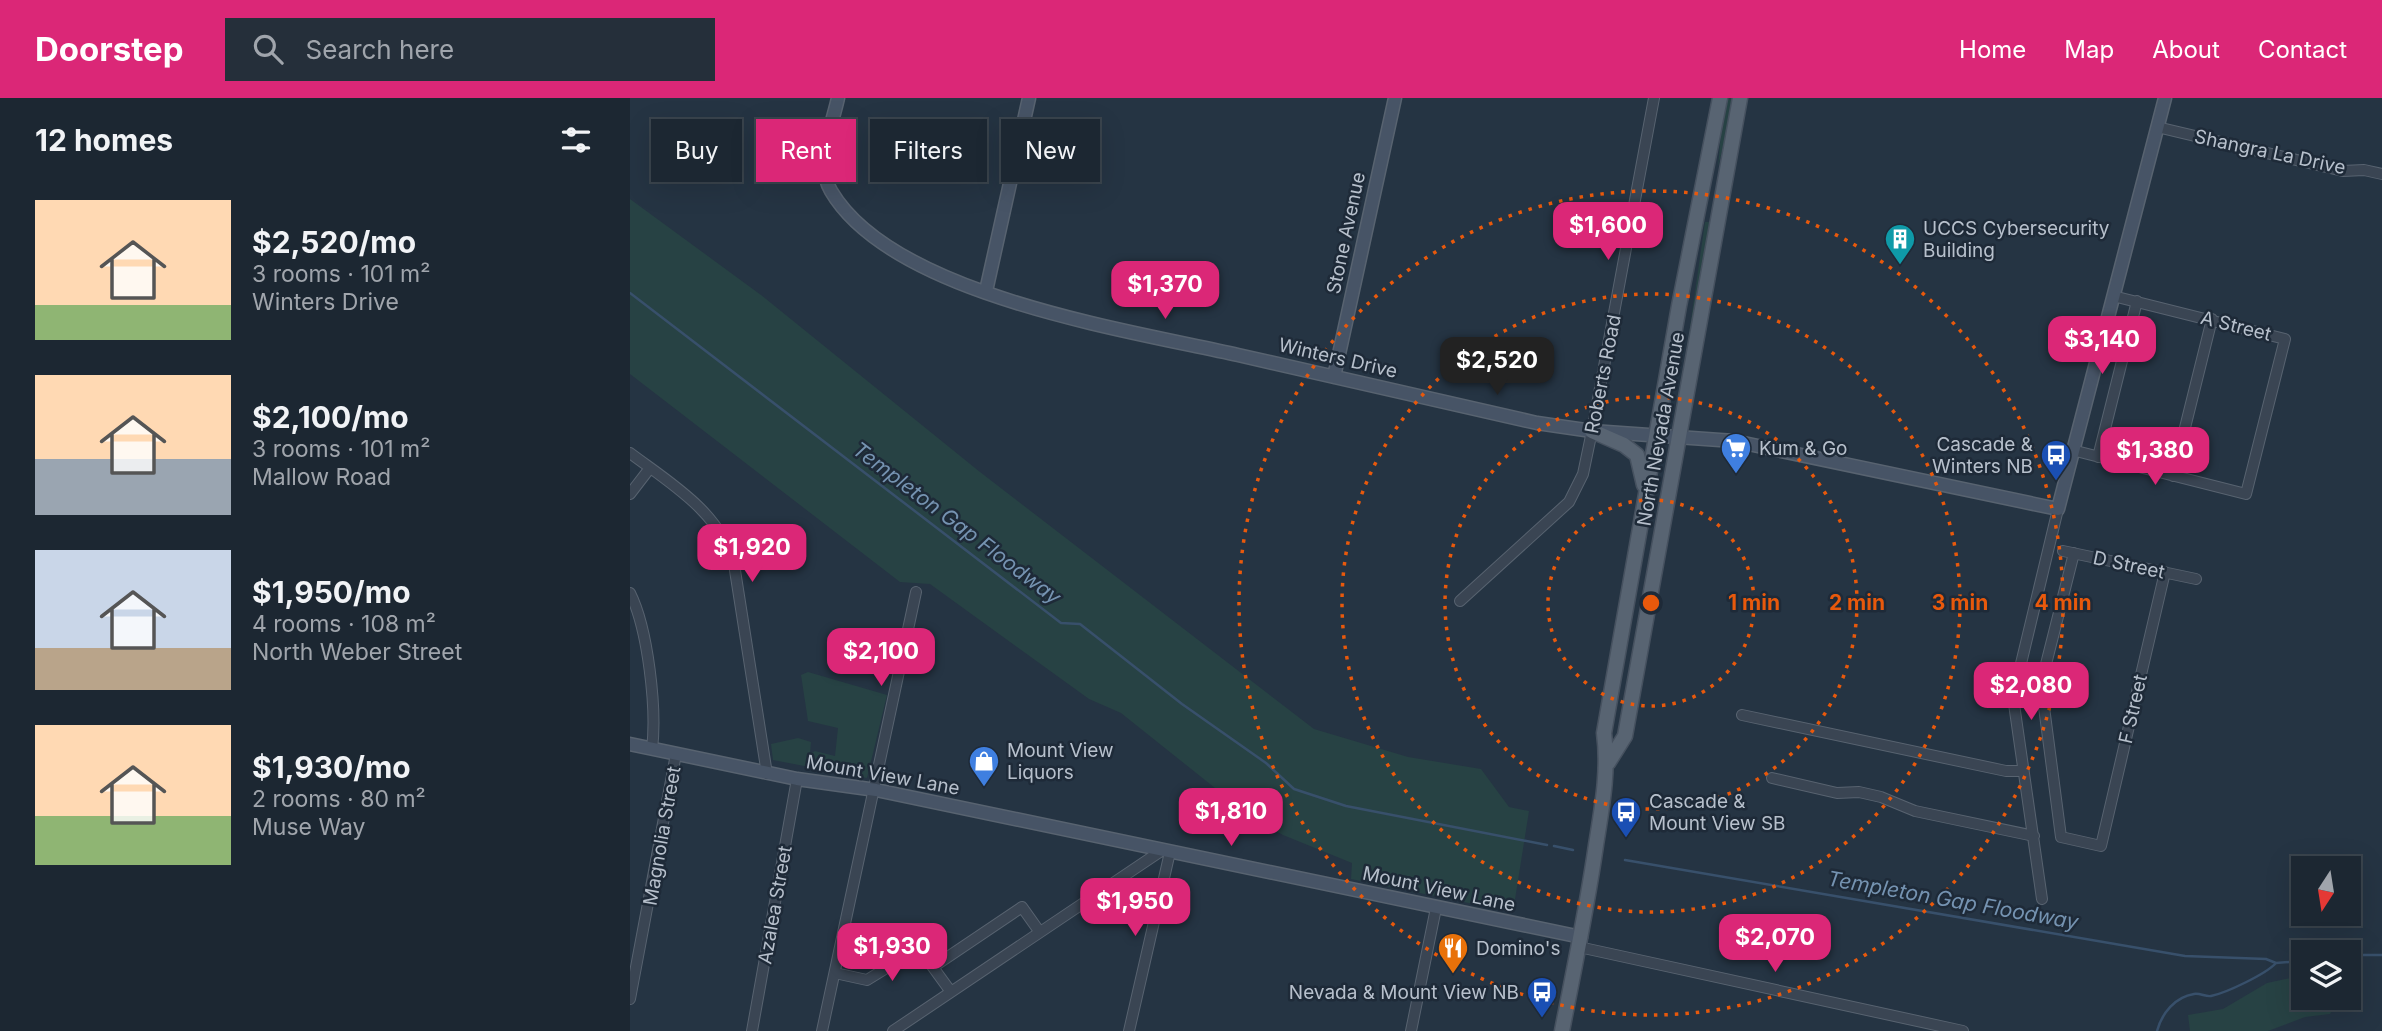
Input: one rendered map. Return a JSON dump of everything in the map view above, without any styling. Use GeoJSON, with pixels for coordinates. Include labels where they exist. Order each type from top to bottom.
{"type":"FeatureCollection","features":[{"type":"Feature","properties":{"kind":"main road","name":"North Nevada Avenue"},"geometry":{"type":"LineString","coordinates":[[1562,1031],[1580,942],[1608,763],[1604,733],[1679,306],[1720,98]]}},
{"type":"Feature","properties":{"kind":"main road","name":"North Nevada Avenue"},"geometry":{"type":"LineString","coordinates":[[1608,763],[1625,736],[1740,98]]}},
{"type":"Feature","properties":{"kind":"main road"},"geometry":{"type":"LineString","coordinates":[[1592,431],[1637,455],[1644,477],[1644,511]]}},
{"type":"Feature","properties":{"kind":"street","name":"Winters Drive"},"geometry":{"type":"LineString","coordinates":[[838,98],[824,160],[827,181],[836,198],[861,224],[909,260],[1018,305],[1537,423],[1592,431],[1734,441],[2057,509]]}},
{"type":"Feature","properties":{"kind":"street"},"geometry":{"type":"LineString","coordinates":[[986,291],[1029,98]]}},
{"type":"Feature","properties":{"kind":"street","name":"Stone Avenue"},"geometry":{"type":"LineString","coordinates":[[1334,377],[1395,98]]}},
{"type":"Feature","properties":{"kind":"street","name":"Roberts Road"},"geometry":{"type":"LineString","coordinates":[[1460,601],[1569,502],[1583,474],[1654,98]]}},
{"type":"Feature","properties":{"kind":"street"},"geometry":{"type":"LineString","coordinates":[[2042,899],[2014,688],[2056,549],[2057,509],[2165,98]]}},
{"type":"Feature","properties":{"kind":"street","name":"Shangra La Drive"},"geometry":{"type":"LineString","coordinates":[[2157,127],[2343,171],[2364,170],[2382,174]]}},
{"type":"Feature","properties":{"kind":"street"},"geometry":{"type":"LineString","coordinates":[[1705,179],[1725,182]]}},
{"type":"Feature","properties":{"kind":"street","name":"A Street"},"geometry":{"type":"LineString","coordinates":[[2113,296],[2285,339],[2246,494],[2173,476]]}},
{"type":"Feature","properties":{"kind":"street"},"geometry":{"type":"LineString","coordinates":[[2098,457],[2137,302]]}},
{"type":"Feature","properties":{"kind":"street"},"geometry":{"type":"LineString","coordinates":[[2072,450],[2173,476],[2212,320]]}},
{"type":"Feature","properties":{"kind":"street"},"geometry":{"type":"LineString","coordinates":[[630,453],[702,509],[727,544],[734,564],[767,774]]}},
{"type":"Feature","properties":{"kind":"street"},"geometry":{"type":"LineString","coordinates":[[630,494],[650,468]]}},
{"type":"Feature","properties":{"kind":"street","name":"D Street"},"geometry":{"type":"LineString","coordinates":[[2056,549],[2196,579]]}},
{"type":"Feature","properties":{"kind":"street","name":"F Street"},"geometry":{"type":"LineString","coordinates":[[2074,553],[2041,684],[2061,837],[2101,846],[2165,572]]}},
{"type":"Feature","properties":{"kind":"street","name":"Magnolia Street"},"geometry":{"type":"LineString","coordinates":[[630,593],[639,615],[655,714],[652,749]]}},
{"type":"Feature","properties":{"kind":"street"},"geometry":{"type":"LineString","coordinates":[[822,1031],[876,790],[916,593]]}},
{"type":"Feature","properties":{"kind":"street"},"geometry":{"type":"LineString","coordinates":[[1742,716],[2006,771],[2023,771]]}},
{"type":"Feature","properties":{"kind":"street","name":"Mount View Lane"},"geometry":{"type":"LineString","coordinates":[[630,744],[767,774],[876,790],[1436,908],[1963,1031]]}},
{"type":"Feature","properties":{"kind":"street","name":"Magnolia Street"},"geometry":{"type":"LineString","coordinates":[[630,999],[677,754]]}},
{"type":"Feature","properties":{"kind":"street"},"geometry":{"type":"LineString","coordinates":[[1772,778],[1837,793],[1870,794],[1914,811],[2034,836]]}},
{"type":"Feature","properties":{"kind":"street","name":"Azalea Street"},"geometry":{"type":"LineString","coordinates":[[752,1031],[797,779]]}},
{"type":"Feature","properties":{"kind":"street"},"geometry":{"type":"LineString","coordinates":[[893,1031],[1039,931],[1166,851]]}},
{"type":"Feature","properties":{"kind":"street"},"geometry":{"type":"LineString","coordinates":[[1129,1031],[1166,851]]}},
{"type":"Feature","properties":{"kind":"street"},"geometry":{"type":"LineString","coordinates":[[933,967],[1022,906],[1039,931]]}},
{"type":"Feature","properties":{"kind":"street"},"geometry":{"type":"LineString","coordinates":[[1410,1031],[1436,908]]}},
{"type":"Feature","properties":{"kind":"street"},"geometry":{"type":"LineString","coordinates":[[835,973],[867,980],[919,948],[951,992]]}},
{"type":"Feature","properties":{"kind":"green space"},"geometry":{"type":"Polygon","coordinates":[[[1724,98],[1735,98],[1718,167],[1724,98]]]}},
{"type":"Feature","properties":{"kind":"green space"},"geometry":{"type":"Polygon","coordinates":[[[630,199],[761,295],[980,472],[1314,729],[1408,757],[1481,769],[1509,807],[1529,811],[1513,912],[1351,879],[1352,863],[1283,835],[1221,801],[1225,796],[1121,713],[1089,699],[930,584],[900,582],[630,374],[630,199]]]}},
{"type":"Feature","properties":{"kind":"green space"},"geometry":{"type":"Polygon","coordinates":[[[1705,222],[1709,222],[1712,230],[1682,383],[1705,222]]]}},
{"type":"Feature","properties":{"kind":"green space"},"geometry":{"type":"Polygon","coordinates":[[[808,672],[887,695],[867,778],[773,760],[771,744],[798,738],[811,742],[810,754],[815,751],[835,756],[838,728],[808,721],[801,675],[808,672]]]}},
{"type":"Feature","properties":{"kind":"green space"},"geometry":{"type":"Polygon","coordinates":[[[2291,978],[2291,1010],[2332,1010],[2330,1014],[2305,1017],[2268,1031],[2190,1031],[2188,1015],[2223,1009],[2267,983],[2291,978]]]}},
{"type":"Feature","properties":{"kind":"waterway","name":"Templeton Gap Floodway"},"geometry":{"type":"LineString","coordinates":[[630,293],[1061,623],[1080,624],[1182,704],[1266,763],[1294,789],[1346,806],[1547,845]]}},
{"type":"Feature","properties":{"kind":"waterway","name":"Templeton Gap Floodway"},"geometry":{"type":"LineString","coordinates":[[1554,846],[1573,850]]}},
{"type":"Feature","properties":{"kind":"waterway","name":"Templeton Gap Floodway"},"geometry":{"type":"LineString","coordinates":[[1625,860],[2185,956],[2266,959],[2276,963]]}},
{"type":"Feature","properties":{"kind":"waterway"},"geometry":{"type":"LineString","coordinates":[[2361,955],[2382,955]]}},
{"type":"Feature","properties":{"kind":"waterway"},"geometry":{"type":"LineString","coordinates":[[2157,1031],[2162,1018],[2175,1002],[2194,994],[2218,994],[2255,977],[2276,963],[2291,962]]}},
{"type":"Feature","properties":{"kind":"place","name":"UCCS Cybersecurity Building"},"geometry":{"type":"Point","coordinates":[1900,266]}},
{"type":"Feature","properties":{"kind":"place","name":"Kum & Go"},"geometry":{"type":"Point","coordinates":[1736,475]}},
{"type":"Feature","properties":{"kind":"place","name":"Cascade & Winters NB"},"geometry":{"type":"Point","coordinates":[2056,482]}},
{"type":"Feature","properties":{"kind":"place","name":"Mount View Liquors"},"geometry":{"type":"Point","coordinates":[984,788]}},
{"type":"Feature","properties":{"kind":"place","name":"Cascade & Mount View SB"},"geometry":{"type":"Point","coordinates":[1626,839]}},
{"type":"Feature","properties":{"kind":"place","name":"Domino's"},"geometry":{"type":"Point","coordinates":[1453,975]}},
{"type":"Feature","properties":{"kind":"place","name":"Nevada & Mount View NB"},"geometry":{"type":"Point","coordinates":[1542,1019]}}]}
